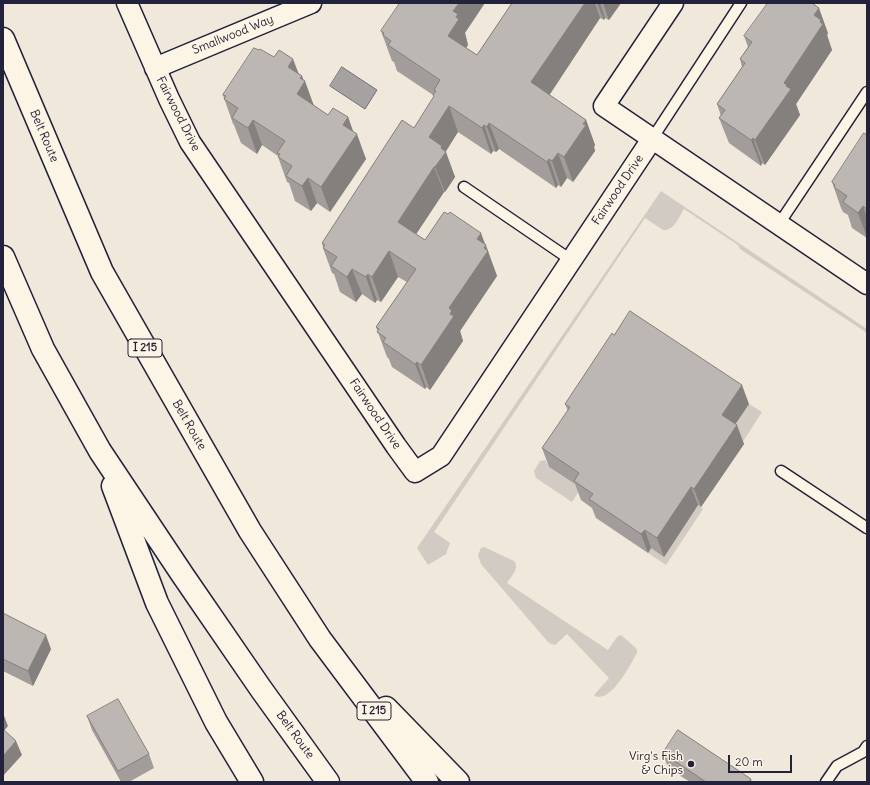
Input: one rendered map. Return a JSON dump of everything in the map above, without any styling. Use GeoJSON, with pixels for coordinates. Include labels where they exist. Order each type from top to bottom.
{"type":"FeatureCollection","features":[{"type":"Feature","properties":{"kind":"highway","name":"Belt Route"},"geometry":{"type":"LineString","coordinates":[[3,39],[102,272],[250,531],[320,639],[428,782]]}},
{"type":"Feature","properties":{"kind":"highway","name":"Belt Route"},"geometry":{"type":"LineString","coordinates":[[3,257],[43,349],[100,451],[182,574],[328,782]]}},
{"type":"Feature","properties":{"kind":"highway"},"geometry":{"type":"LineString","coordinates":[[100,451],[157,603],[216,722],[252,782]]}},
{"type":"Feature","properties":{"kind":"highway"},"geometry":{"type":"LineString","coordinates":[[320,639],[458,782]]}},
{"type":"Feature","properties":{"kind":"street","name":"Fairwood Drive"},"geometry":{"type":"LineString","coordinates":[[127,3],[155,68],[190,142],[415,472],[441,456],[652,139]]}},
{"type":"Feature","properties":{"kind":"street","name":"Smallwood Way"},"geometry":{"type":"LineString","coordinates":[[155,68],[311,3]]}},
{"type":"Feature","properties":{"kind":"street"},"geometry":{"type":"LineString","coordinates":[[673,3],[604,106],[867,284]]}},
{"type":"Feature","properties":{"kind":"lane"},"geometry":{"type":"LineString","coordinates":[[652,139],[741,3]]}},
{"type":"Feature","properties":{"kind":"lane"},"geometry":{"type":"LineString","coordinates":[[779,224],[867,92]]}},
{"type":"Feature","properties":{"kind":"lane"},"geometry":{"type":"LineString","coordinates":[[464,186],[571,260]]}},
{"type":"Feature","properties":{"kind":"lane"},"geometry":{"type":"LineString","coordinates":[[781,471],[867,528]]}},
{"type":"Feature","properties":{"kind":"lane"},"geometry":{"type":"LineString","coordinates":[[826,782],[837,766],[863,752],[867,746]]}},
{"type":"Feature","properties":{"kind":"shaded area"},"geometry":{"type":"Polygon","coordinates":[[[342,67],[377,90],[365,109],[330,86],[342,67]]]}},
{"type":"Feature","properties":{"kind":"shaded area"},"geometry":{"type":"Polygon","coordinates":[[[661,191],[867,329],[867,333],[740,249],[738,245],[684,209],[676,223],[667,230],[663,230],[645,218],[434,532],[450,543],[446,554],[428,565],[417,548],[661,191]]]}},
{"type":"Feature","properties":{"kind":"shaded area"},"geometry":{"type":"Polygon","coordinates":[[[749,404],[762,412],[742,443],[729,434],[749,404]]]}},
{"type":"Feature","properties":{"kind":"shaded area"},"geometry":{"type":"Polygon","coordinates":[[[545,460],[549,467],[581,488],[572,502],[536,478],[534,471],[540,461],[545,460]]]}},
{"type":"Feature","properties":{"kind":"shaded area"},"geometry":{"type":"Polygon","coordinates":[[[698,505],[703,509],[666,565],[648,553],[651,548],[664,556],[698,505]]]}},
{"type":"Feature","properties":{"kind":"shaded area"},"geometry":{"type":"Polygon","coordinates":[[[484,547],[514,561],[516,564],[513,575],[507,583],[608,650],[617,637],[621,635],[636,648],[637,653],[625,674],[613,689],[601,697],[594,695],[609,678],[567,634],[555,645],[548,642],[481,564],[478,555],[481,548],[484,547]]]}},
{"type":"Feature","properties":{"kind":"building"},"geometry":{"type":"Polygon","coordinates":[[[400,3],[459,3],[453,11],[458,14],[456,17],[459,19],[448,36],[477,55],[512,3],[585,3],[531,82],[586,120],[583,124],[586,125],[564,157],[558,153],[552,161],[549,159],[547,162],[489,123],[487,127],[484,125],[482,128],[449,106],[429,137],[442,146],[441,148],[446,152],[434,167],[398,222],[425,240],[444,212],[448,214],[450,212],[481,233],[477,239],[486,245],[484,248],[488,251],[449,308],[452,311],[450,314],[454,316],[421,365],[417,362],[415,364],[383,342],[386,338],[377,332],[379,329],[376,327],[416,269],[389,251],[372,277],[368,274],[366,277],[352,269],[347,277],[331,266],[337,257],[323,248],[325,245],[322,243],[402,120],[414,128],[434,96],[433,95],[436,91],[434,90],[440,80],[388,45],[391,41],[383,35],[384,33],[381,31],[400,3]]]}},
{"type":"Feature","properties":{"kind":"building"},"geometry":{"type":"Polygon","coordinates":[[[768,3],[812,3],[819,8],[814,15],[821,20],[820,22],[823,24],[784,83],[791,89],[755,140],[753,138],[751,140],[719,118],[725,110],[717,104],[745,63],[740,59],[752,42],[744,36],[768,3]]]}},
{"type":"Feature","properties":{"kind":"building"},"geometry":{"type":"Polygon","coordinates":[[[254,48],[260,49],[274,57],[279,50],[293,59],[288,67],[302,76],[300,78],[305,81],[297,94],[328,115],[333,108],[348,117],[343,125],[357,134],[321,187],[308,178],[302,186],[286,176],[292,166],[278,157],[280,154],[277,153],[285,141],[253,120],[248,128],[232,118],[238,108],[224,99],[226,96],[223,95],[254,48]]]}},
{"type":"Feature","properties":{"kind":"building"},"geometry":{"type":"Polygon","coordinates":[[[864,133],[867,135],[867,209],[863,206],[858,213],[843,202],[847,196],[834,187],[835,185],[832,182],[864,133]]]}},
{"type":"Feature","properties":{"kind":"building"},"geometry":{"type":"Polygon","coordinates":[[[630,311],[742,385],[722,415],[737,425],[694,489],[691,487],[657,538],[645,530],[641,534],[589,499],[593,494],[574,481],[579,473],[542,448],[570,407],[565,404],[612,333],[614,335],[630,311]]]}},
{"type":"Feature","properties":{"kind":"building"},"geometry":{"type":"Polygon","coordinates":[[[3,613],[46,635],[28,671],[3,659],[3,613]]]}},
{"type":"Feature","properties":{"kind":"building"},"geometry":{"type":"Polygon","coordinates":[[[118,699],[149,754],[118,771],[87,716],[118,699]]]}},
{"type":"Feature","properties":{"kind":"building"},"geometry":{"type":"Polygon","coordinates":[[[3,729],[16,741],[3,756],[3,729]]]}},
{"type":"Feature","properties":{"kind":"building"},"geometry":{"type":"Polygon","coordinates":[[[678,730],[751,779],[749,782],[706,782],[663,753],[678,730]]]}},
{"type":"Feature","properties":{"kind":"place","name":"Virg's Fish & Chips"},"geometry":{"type":"Point","coordinates":[691,764]}}]}
